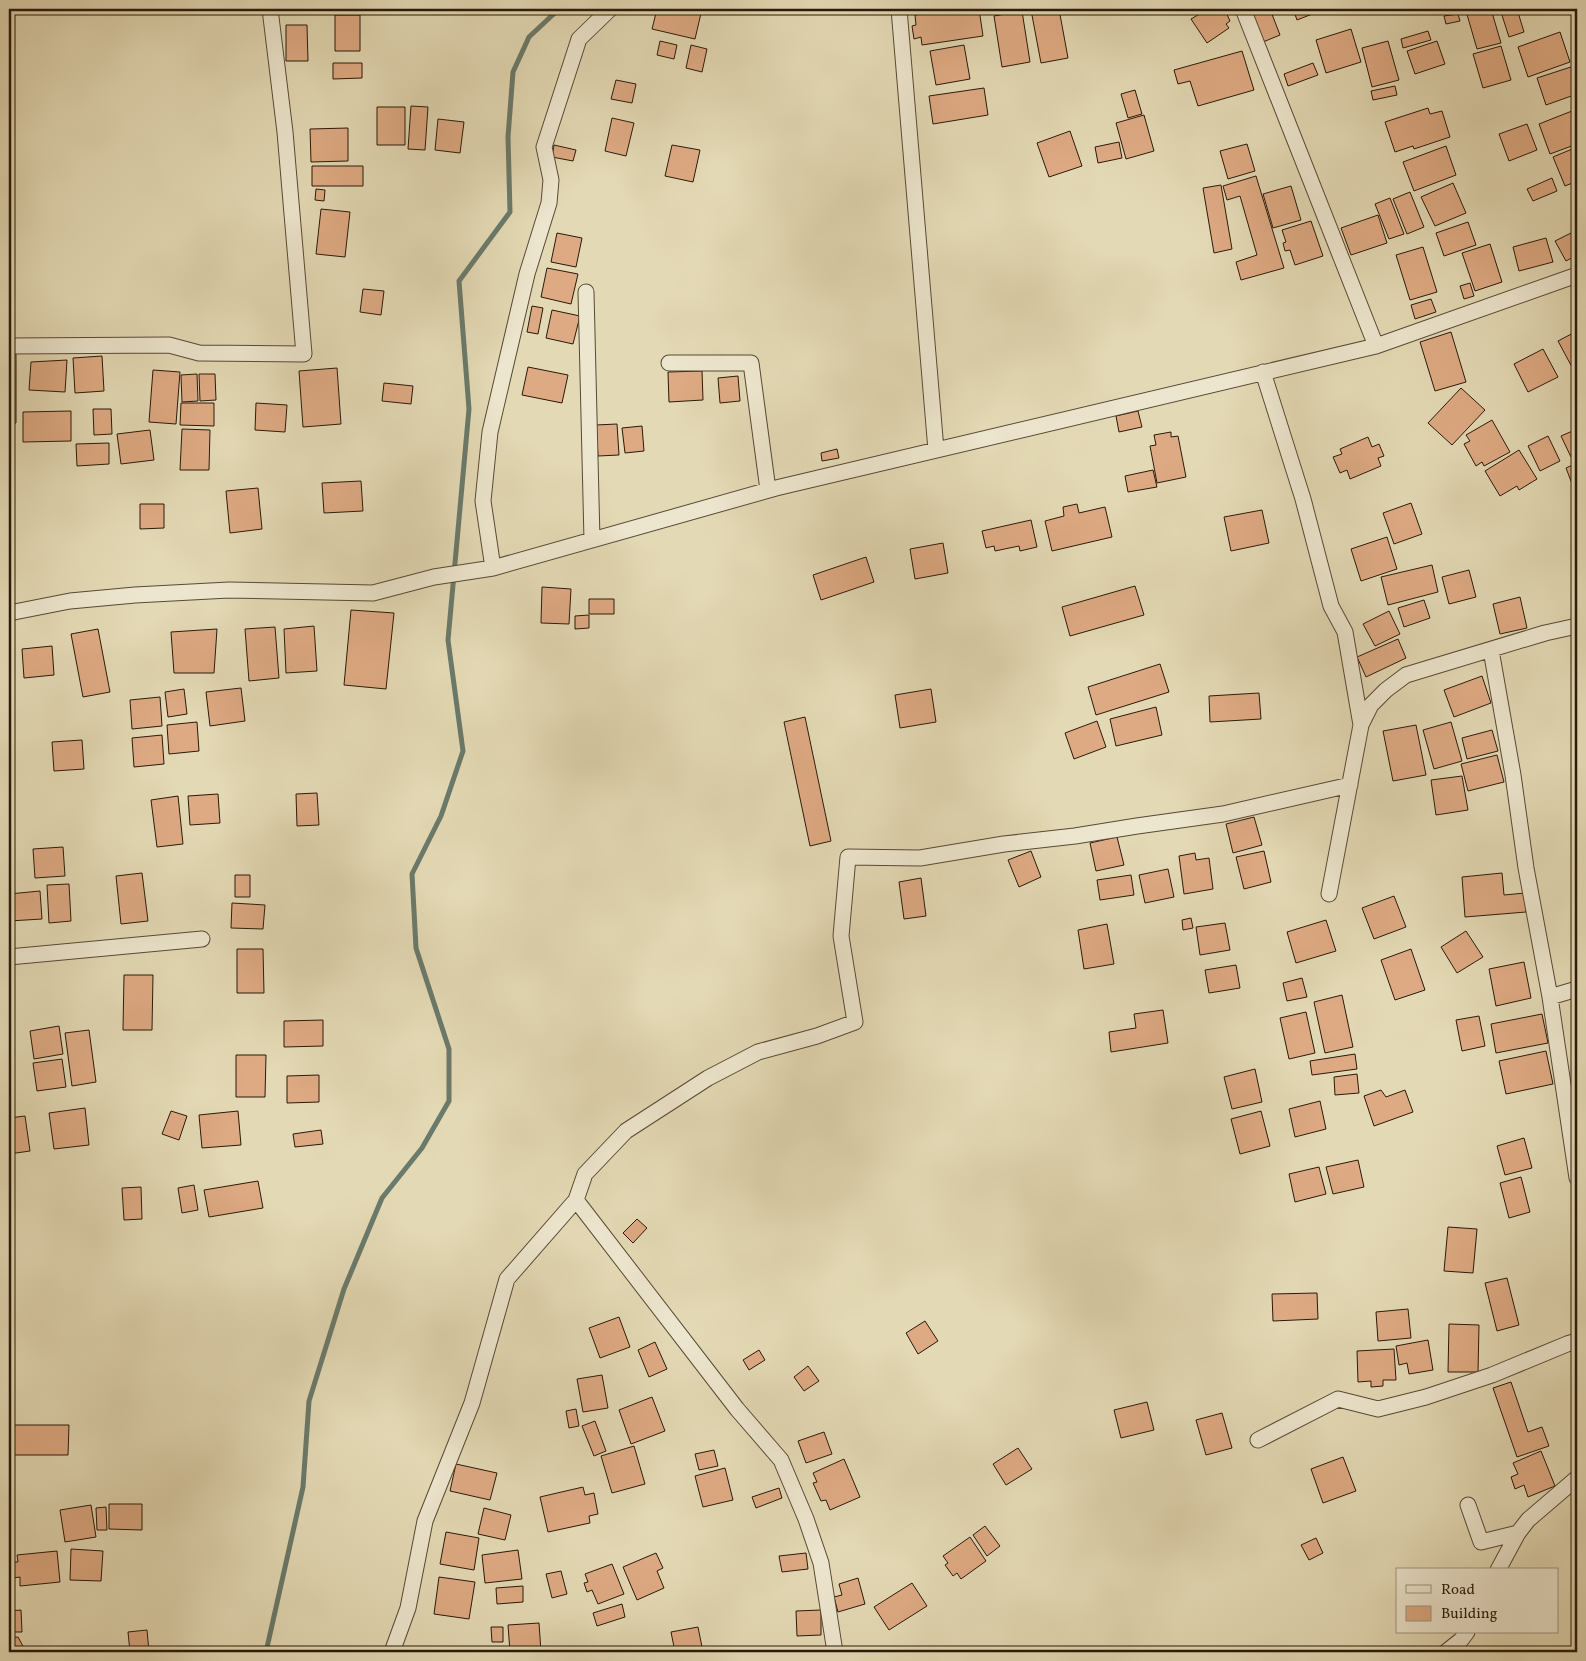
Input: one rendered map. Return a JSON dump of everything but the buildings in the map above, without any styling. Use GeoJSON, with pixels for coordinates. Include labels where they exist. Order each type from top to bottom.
{"type":"FeatureCollection","features":[{"type":"Feature","properties":{"kind":"street"},"geometry":{"type":"LineString","coordinates":[[9,346],[169,345],[199,353],[304,354],[285,132],[270,9]]}},
{"type":"Feature","properties":{"kind":"street"},"geometry":{"type":"LineString","coordinates":[[493,568],[484,500],[490,432],[527,274],[550,203],[551,180],[544,147],[579,39],[610,9]]}},
{"type":"Feature","properties":{"kind":"street"},"geometry":{"type":"LineString","coordinates":[[899,9],[936,450]]}},
{"type":"Feature","properties":{"kind":"street"},"geometry":{"type":"LineString","coordinates":[[1242,9],[1376,346]]}},
{"type":"Feature","properties":{"kind":"street"},"geometry":{"type":"LineString","coordinates":[[9,613],[70,601],[135,595],[229,590],[373,593],[434,577],[493,568],[768,490],[1376,346],[1577,276]]}},
{"type":"Feature","properties":{"kind":"street"},"geometry":{"type":"LineString","coordinates":[[586,292],[592,540]]}},
{"type":"Feature","properties":{"kind":"street"},"geometry":{"type":"LineString","coordinates":[[670,363],[751,363],[768,490]]}},
{"type":"Feature","properties":{"kind":"street"},"geometry":{"type":"LineString","coordinates":[[1263,372],[1303,499],[1331,606],[1344,632],[1362,724]]}},
{"type":"Feature","properties":{"kind":"street"},"geometry":{"type":"LineString","coordinates":[[1329,894],[1362,724],[1371,705],[1386,690],[1406,675],[1545,633],[1577,626]]}},
{"type":"Feature","properties":{"kind":"street"},"geometry":{"type":"LineString","coordinates":[[1491,650],[1513,775],[1526,868],[1550,997],[1577,1178]]}},
{"type":"Feature","properties":{"kind":"street"},"geometry":{"type":"LineString","coordinates":[[392,1652],[408,1608],[425,1520],[472,1403],[507,1279],[576,1200],[585,1174],[626,1131],[708,1078],[758,1052],[817,1036],[855,1022],[841,936],[848,857],[920,858],[1004,844],[1075,836],[1223,814],[1350,785]]}},
{"type":"Feature","properties":{"kind":"street"},"geometry":{"type":"LineString","coordinates":[[9,958],[202,939]]}},
{"type":"Feature","properties":{"kind":"street"},"geometry":{"type":"LineString","coordinates":[[1550,997],[1577,989]]}},
{"type":"Feature","properties":{"kind":"street"},"geometry":{"type":"LineString","coordinates":[[576,1200],[737,1410],[781,1460],[806,1520],[821,1563],[835,1652]]}},
{"type":"Feature","properties":{"kind":"street"},"geometry":{"type":"LineString","coordinates":[[1258,1440],[1338,1399],[1378,1409],[1417,1400],[1492,1376],[1577,1341]]}},
{"type":"Feature","properties":{"kind":"street"},"geometry":{"type":"LineString","coordinates":[[1499,1568],[1518,1533],[1528,1520],[1577,1478]]}},
{"type":"Feature","properties":{"kind":"street"},"geometry":{"type":"LineString","coordinates":[[1468,1505],[1481,1542],[1518,1533]]}},
{"type":"Feature","properties":{"kind":"street"},"geometry":{"type":"LineString","coordinates":[[1446,1652],[1462,1640],[1466,1634]]}},
{"type":"Feature","properties":{"kind":"waterway"},"geometry":{"type":"LineString","coordinates":[[266,1652],[303,1487],[309,1401],[344,1289],[382,1198],[422,1148],[449,1101],[449,1049],[416,948],[412,874],[441,816],[463,751],[448,640],[469,409],[459,281],[510,212],[508,137],[513,72],[529,37],[559,9]]}}]}
